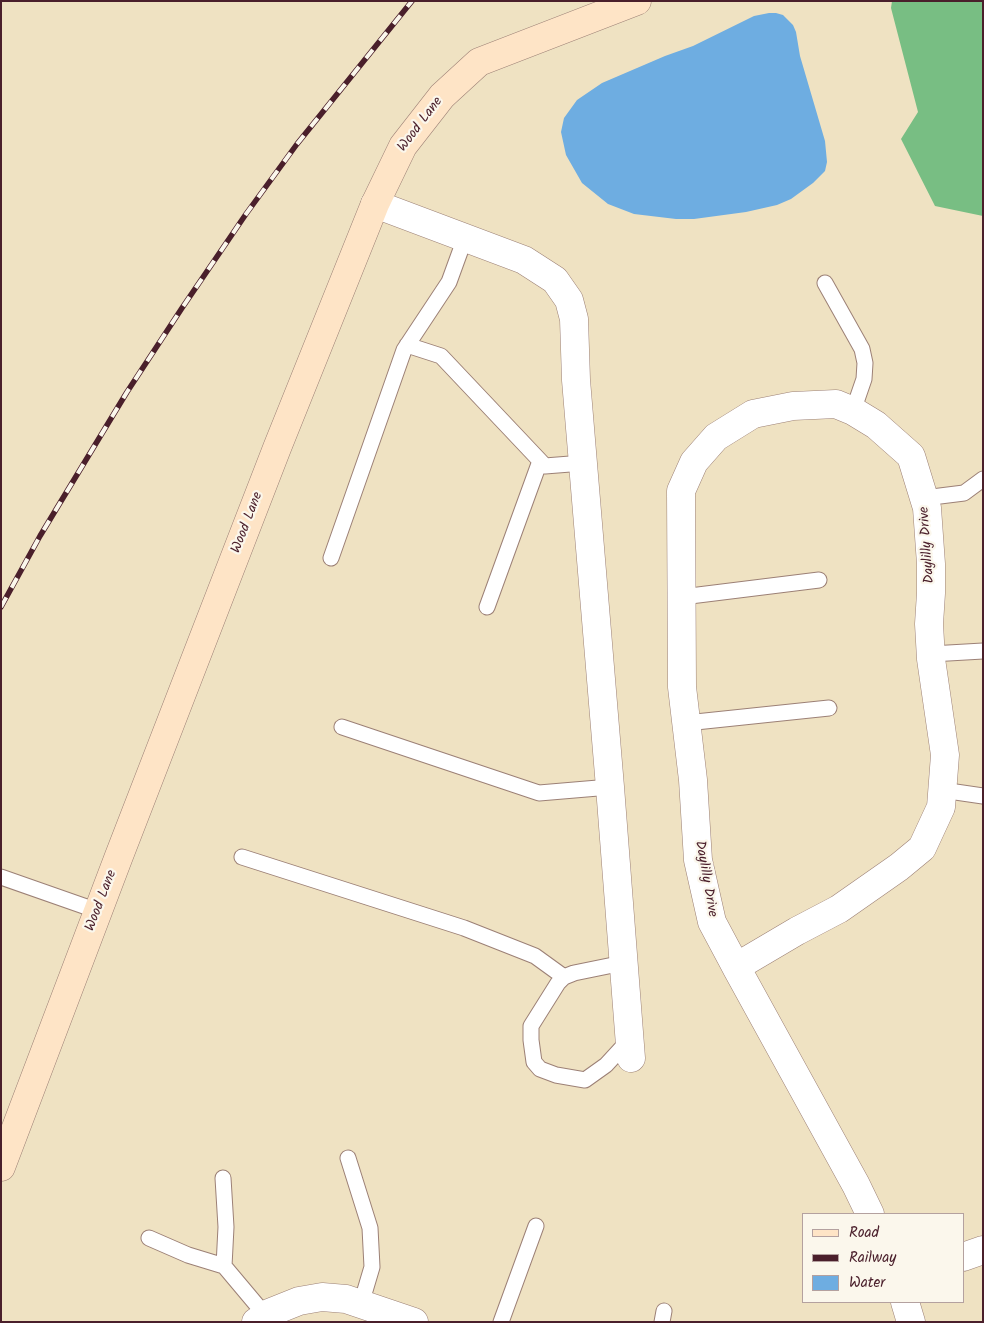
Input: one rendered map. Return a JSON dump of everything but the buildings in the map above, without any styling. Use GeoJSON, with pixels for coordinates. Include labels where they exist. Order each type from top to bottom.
{"type":"FeatureCollection","features":[{"type":"Feature","properties":{"kind":"street","name":"Wood Lane"},"geometry":{"type":"LineString","coordinates":[[1,1168],[98,911],[270,467],[375,204],[402,146],[442,96],[479,62],[637,1]]}},
{"type":"Feature","properties":{"kind":"street"},"geometry":{"type":"LineString","coordinates":[[375,204],[524,260],[555,280],[569,300],[574,319],[576,380],[630,1049]]}},
{"type":"Feature","properties":{"kind":"street","name":"Daylilly Drive"},"geometry":{"type":"LineString","coordinates":[[736,967],[839,909],[899,867],[922,848],[941,807],[945,755],[930,654],[931,593],[928,508],[911,456],[876,425],[853,411],[836,404],[793,406],[753,414],[716,436],[694,462],[681,492],[682,687],[693,780],[698,860],[712,922],[736,967],[856,1185],[870,1213]]}},
{"type":"Feature","properties":{"kind":"street"},"geometry":{"type":"LineString","coordinates":[[964,1257],[983,1250]]}},
{"type":"Feature","properties":{"kind":"street"},"geometry":{"type":"LineString","coordinates":[[261,1319],[299,1301],[322,1297],[346,1299],[414,1322]]}},
{"type":"Feature","properties":{"kind":"street"},"geometry":{"type":"LineString","coordinates":[[905,1303],[911,1322]]}},
{"type":"Feature","properties":{"kind":"lane"},"geometry":{"type":"LineString","coordinates":[[331,558],[404,350],[449,282],[466,238]]}},
{"type":"Feature","properties":{"kind":"lane"},"geometry":{"type":"LineString","coordinates":[[825,283],[862,349],[865,363],[864,379],[853,411]]}},
{"type":"Feature","properties":{"kind":"lane"},"geometry":{"type":"LineString","coordinates":[[407,345],[441,356],[545,466],[583,463]]}},
{"type":"Feature","properties":{"kind":"lane"},"geometry":{"type":"LineString","coordinates":[[487,607],[540,461]]}},
{"type":"Feature","properties":{"kind":"lane"},"geometry":{"type":"LineString","coordinates":[[924,498],[964,493],[983,479]]}},
{"type":"Feature","properties":{"kind":"lane"},"geometry":{"type":"LineString","coordinates":[[682,597],[819,580]]}},
{"type":"Feature","properties":{"kind":"lane"},"geometry":{"type":"LineString","coordinates":[[930,654],[983,651]]}},
{"type":"Feature","properties":{"kind":"lane"},"geometry":{"type":"LineString","coordinates":[[686,723],[829,708]]}},
{"type":"Feature","properties":{"kind":"lane"},"geometry":{"type":"LineString","coordinates":[[342,728],[539,793],[610,787]]}},
{"type":"Feature","properties":{"kind":"lane"},"geometry":{"type":"LineString","coordinates":[[942,790],[983,796]]}},
{"type":"Feature","properties":{"kind":"lane"},"geometry":{"type":"LineString","coordinates":[[242,857],[464,928],[535,956],[564,977]]}},
{"type":"Feature","properties":{"kind":"lane"},"geometry":{"type":"LineString","coordinates":[[1,877],[98,911]]}},
{"type":"Feature","properties":{"kind":"lane"},"geometry":{"type":"LineString","coordinates":[[623,963],[574,972],[564,977],[552,991],[532,1026],[531,1040],[534,1062],[540,1069],[556,1075],[585,1080],[630,1049]]}},
{"type":"Feature","properties":{"kind":"lane"},"geometry":{"type":"LineString","coordinates":[[348,1158],[370,1228],[372,1267],[361,1304]]}},
{"type":"Feature","properties":{"kind":"lane"},"geometry":{"type":"LineString","coordinates":[[223,1178],[226,1227],[224,1266],[261,1319]]}},
{"type":"Feature","properties":{"kind":"lane"},"geometry":{"type":"LineString","coordinates":[[501,1322],[536,1226]]}},
{"type":"Feature","properties":{"kind":"lane"},"geometry":{"type":"LineString","coordinates":[[149,1238],[188,1255],[224,1266]]}},
{"type":"Feature","properties":{"kind":"green space"},"geometry":{"type":"Polygon","coordinates":[[[892,1],[983,1],[983,216],[935,206],[901,139],[918,112],[891,8],[892,1]]]}},
{"type":"Feature","properties":{"kind":"water"},"geometry":{"type":"Polygon","coordinates":[[[769,13],[783,15],[793,25],[825,141],[827,162],[825,171],[813,183],[791,199],[777,205],[746,212],[694,219],[676,219],[634,214],[608,204],[582,183],[566,155],[561,132],[564,118],[577,100],[602,83],[693,46],[754,16],[769,13]]]}},
{"type":"Feature","properties":{"kind":"railway"},"geometry":{"type":"LineString","coordinates":[[1,607],[40,536],[127,392],[182,308],[246,214],[297,144],[412,1]]}}]}
